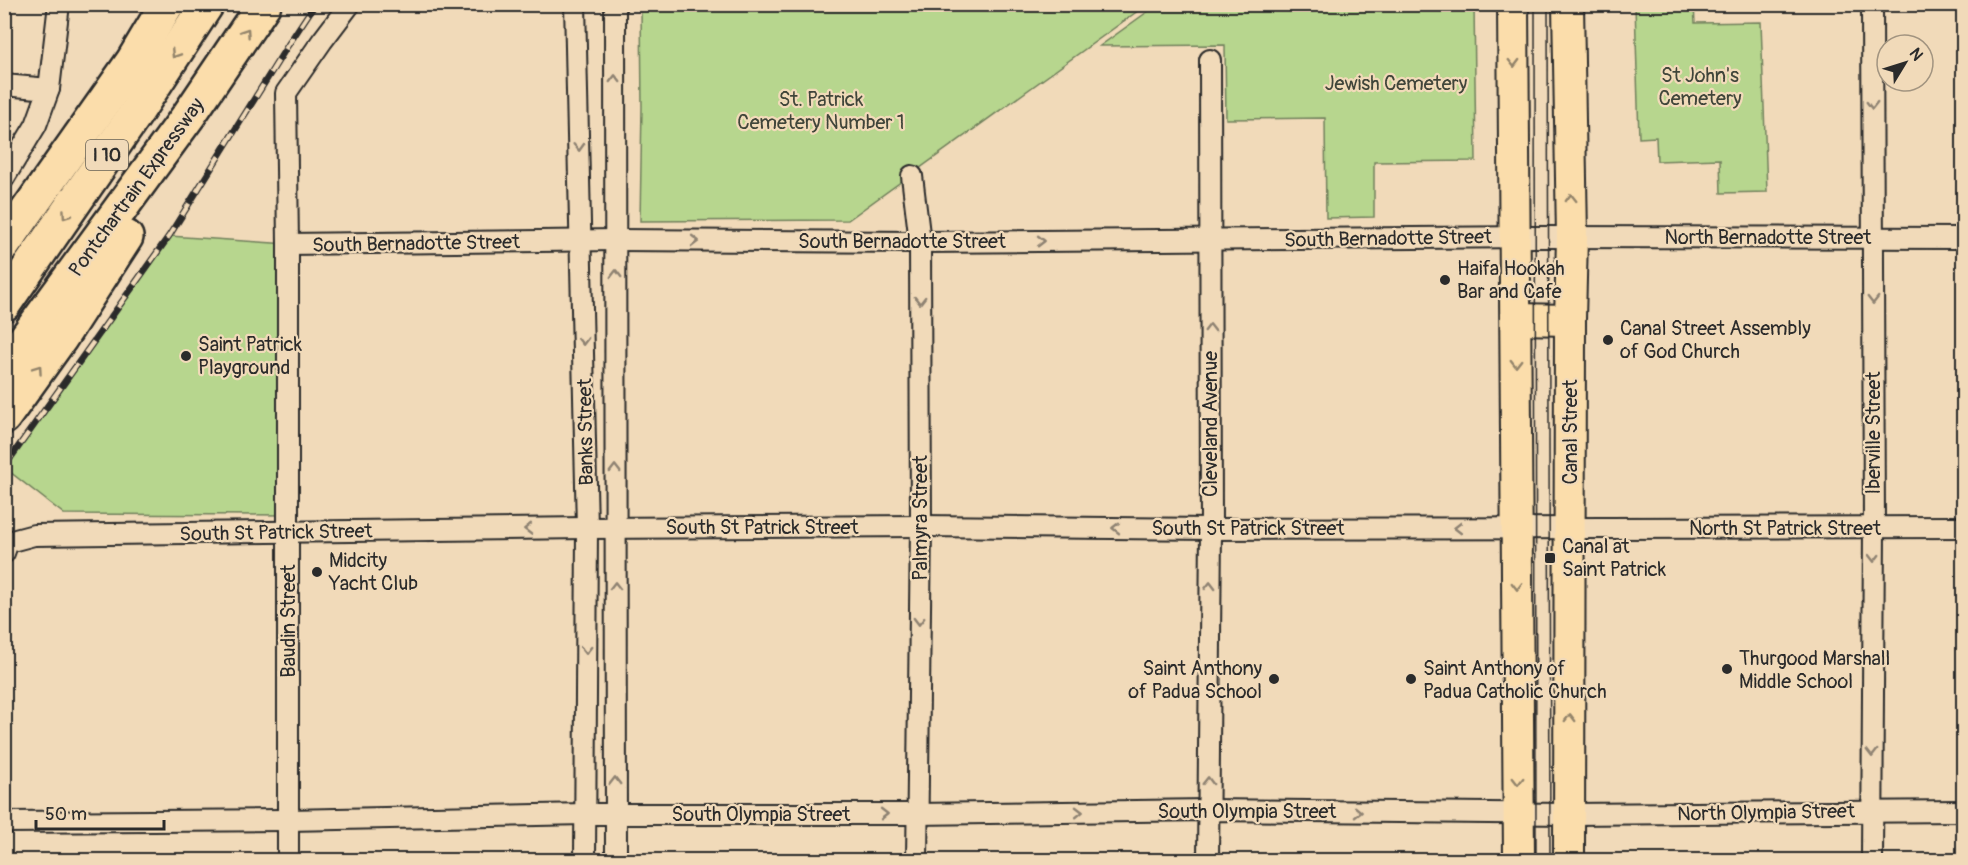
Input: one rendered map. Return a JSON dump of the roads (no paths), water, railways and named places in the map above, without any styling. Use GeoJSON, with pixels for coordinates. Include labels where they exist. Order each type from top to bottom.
{"type":"FeatureCollection","features":[{"type":"Feature","properties":{"kind":"highway"},"geometry":{"type":"LineString","coordinates":[[13,232],[26,202],[112,64],[146,4]]}},
{"type":"Feature","properties":{"kind":"highway"},"geometry":{"type":"LineString","coordinates":[[13,232],[133,62],[167,4]]}},
{"type":"Feature","properties":{"kind":"highway","name":"Pontchartrain Expressway"},"geometry":{"type":"LineString","coordinates":[[4,304],[136,113],[207,4]]}},
{"type":"Feature","properties":{"kind":"highway","name":"Pontchartrain Expressway"},"geometry":{"type":"LineString","coordinates":[[4,368],[189,115],[264,4]]}},
{"type":"Feature","properties":{"kind":"highway"},"geometry":{"type":"LineString","coordinates":[[4,417],[60,339],[192,136],[189,115]]}},
{"type":"Feature","properties":{"kind":"main road"},"geometry":{"type":"LineString","coordinates":[[1514,4],[1519,861]]}},
{"type":"Feature","properties":{"kind":"main road","name":"Canal Street"},"geometry":{"type":"LineString","coordinates":[[1568,4],[1572,237],[1569,861]]}},
{"type":"Feature","properties":{"kind":"main road"},"geometry":{"type":"LineString","coordinates":[[1516,319],[1570,320]]}},
{"type":"Feature","properties":{"kind":"street"},"geometry":{"type":"LineString","coordinates":[[4,178],[36,125],[49,89],[55,57],[59,4]]}},
{"type":"Feature","properties":{"kind":"street","name":"Baudin Street"},"geometry":{"type":"LineString","coordinates":[[288,861],[289,532],[286,93],[350,4]]}},
{"type":"Feature","properties":{"kind":"street","name":"Banks Street"},"geometry":{"type":"LineString","coordinates":[[575,4],[587,528],[585,861]]}},
{"type":"Feature","properties":{"kind":"street","name":"Banks Street"},"geometry":{"type":"LineString","coordinates":[[615,4],[616,861]]}},
{"type":"Feature","properties":{"kind":"street","name":"Iberville Street"},"geometry":{"type":"LineString","coordinates":[[1872,4],[1874,528],[1872,861]]}},
{"type":"Feature","properties":{"kind":"street","name":"Cleveland Avenue"},"geometry":{"type":"LineString","coordinates":[[1208,861],[1211,529],[1210,60]]}},
{"type":"Feature","properties":{"kind":"street"},"geometry":{"type":"LineString","coordinates":[[4,85],[49,89]]}},
{"type":"Feature","properties":{"kind":"street","name":"Palmyra Street"},"geometry":{"type":"LineString","coordinates":[[912,176],[920,242],[921,526],[916,861]]}},
{"type":"Feature","properties":{"kind":"street","name":"South Bernadotte Street"},"geometry":{"type":"LineString","coordinates":[[288,244],[616,240],[920,242],[1516,237]]}},
{"type":"Feature","properties":{"kind":"street","name":"North Bernadotte Street"},"geometry":{"type":"LineString","coordinates":[[1516,237],[1964,238]]}},
{"type":"Feature","properties":{"kind":"street","name":"South St Patrick Street"},"geometry":{"type":"LineString","coordinates":[[6,547],[34,535],[587,528],[921,526],[1570,529]]}},
{"type":"Feature","properties":{"kind":"street","name":"North St Patrick Street"},"geometry":{"type":"LineString","coordinates":[[1570,529],[1964,527]]}},
{"type":"Feature","properties":{"kind":"street","name":"South Olympia Street"},"geometry":{"type":"LineString","coordinates":[[4,822],[288,820],[585,814],[916,814],[1208,810],[1518,814]]}},
{"type":"Feature","properties":{"kind":"street","name":"North Olympia Street"},"geometry":{"type":"LineString","coordinates":[[1518,814],[1964,810]]}},
{"type":"Feature","properties":{"kind":"tram line"},"geometry":{"type":"LineString","coordinates":[[1535,4],[1536,860]]}},
{"type":"Feature","properties":{"kind":"tram line"},"geometry":{"type":"LineString","coordinates":[[1548,4],[1550,860]]}},
{"type":"Feature","properties":{"kind":"railway"},"geometry":{"type":"LineString","coordinates":[[4,467],[169,236],[315,4]]}},
{"type":"Feature","properties":{"kind":"place","name":"Haifa Hookah Bar and Cafe"},"geometry":{"type":"Point","coordinates":[1445,280]}},
{"type":"Feature","properties":{"kind":"place","name":"Canal Street Assembly of God Church"},"geometry":{"type":"Point","coordinates":[1608,340]}},
{"type":"Feature","properties":{"kind":"place","name":"Saint Patrick Playground"},"geometry":{"type":"Point","coordinates":[186,356]}},
{"type":"Feature","properties":{"kind":"place","name":"Canal at Saint Patrick"},"geometry":{"type":"Point","coordinates":[1550,558]}},
{"type":"Feature","properties":{"kind":"place","name":"Midcity Yacht Club"},"geometry":{"type":"Point","coordinates":[317,572]}},
{"type":"Feature","properties":{"kind":"place","name":"Thurgood Marshall Middle School"},"geometry":{"type":"Point","coordinates":[1727,669]}},
{"type":"Feature","properties":{"kind":"place","name":"Saint Anthony of Padua School"},"geometry":{"type":"Point","coordinates":[1274,679]}},
{"type":"Feature","properties":{"kind":"place","name":"Saint Anthony of Padua Catholic Church"},"geometry":{"type":"Point","coordinates":[1411,679]}},
{"type":"Feature","properties":{"kind":"park label","name":"Jewish Cemetery"},"geometry":{"type":"Point","coordinates":[1396,83]}},
{"type":"Feature","properties":{"kind":"park label","name":"St John's Cemetery"},"geometry":{"type":"Point","coordinates":[1700,86]}},
{"type":"Feature","properties":{"kind":"park label","name":"St. Patrick Cemetery Number 1"},"geometry":{"type":"Point","coordinates":[821,110]}}]}
